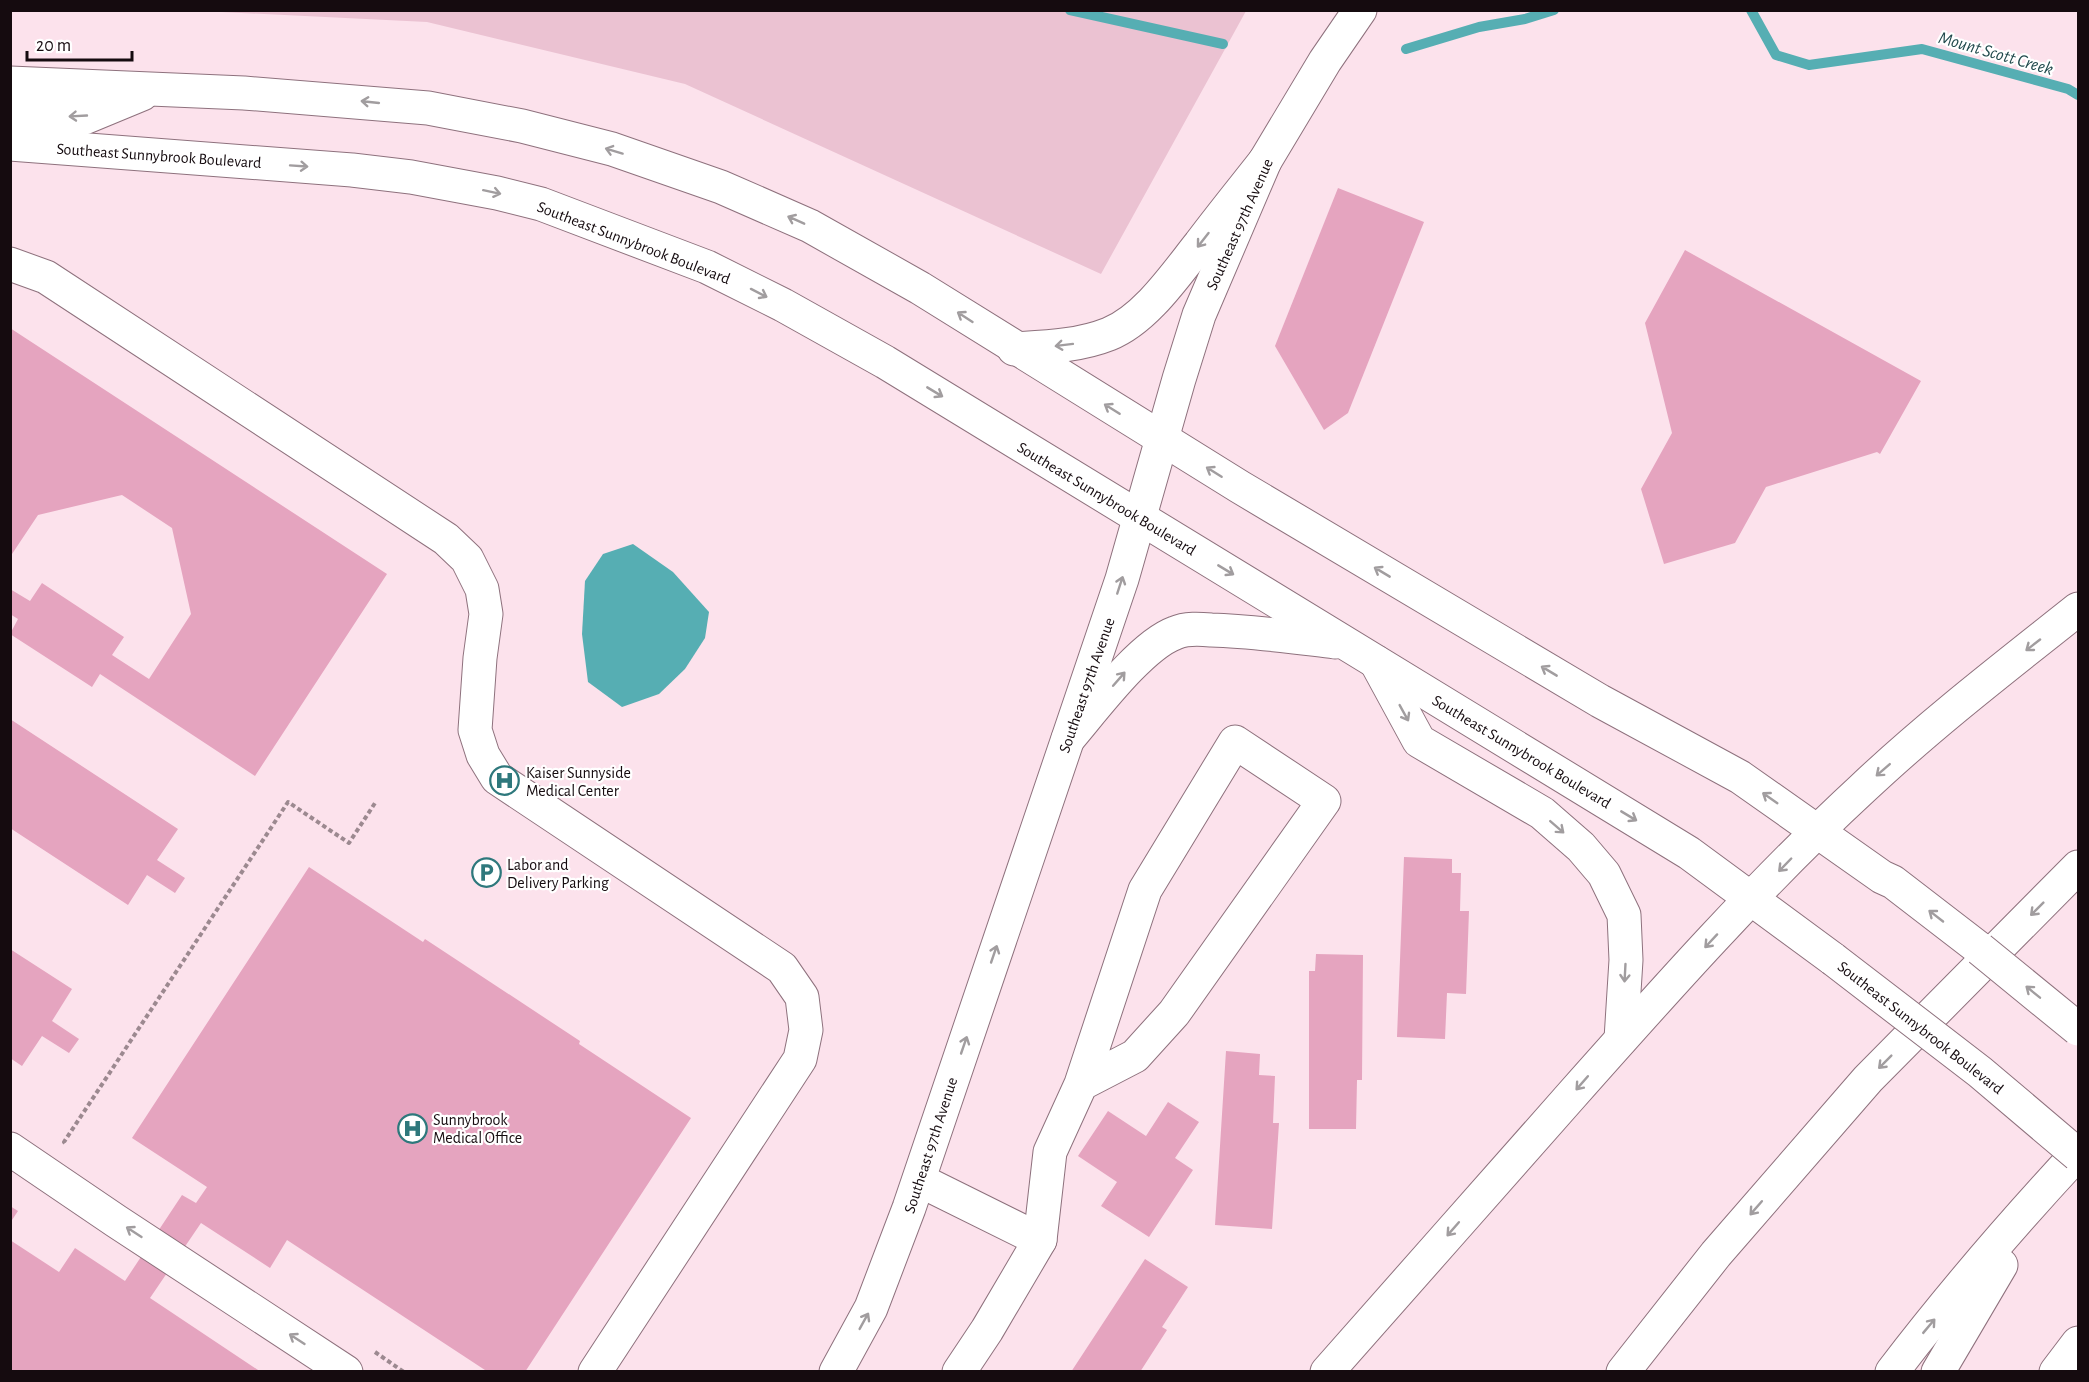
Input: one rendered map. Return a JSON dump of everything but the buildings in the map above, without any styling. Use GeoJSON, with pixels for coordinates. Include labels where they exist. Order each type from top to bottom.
{"type":"FeatureCollection","features":[{"type":"Feature","properties":{"kind":"main road","name":"Southeast 97th Avenue"},"geometry":{"type":"LineString","coordinates":[[836,1371],[872,1308],[919,1180],[1122,579],[1199,315],[1265,161],[1325,61],[1360,10]]}},
{"type":"Feature","properties":{"kind":"main road"},"geometry":{"type":"LineString","coordinates":[[10,83],[335,99],[428,108],[522,126],[612,149],[721,188],[810,226],[920,288],[1162,440],[1600,701],[1740,777],[1893,882],[1986,953],[2079,1029]]}},
{"type":"Feature","properties":{"kind":"main road"},"geometry":{"type":"LineString","coordinates":[[10,113],[84,118],[152,90]]}},
{"type":"Feature","properties":{"kind":"main road","name":"Southeast Sunnybrook Boulevard"},"geometry":{"type":"LineString","coordinates":[[10,144],[352,170],[439,182],[541,204],[707,267],[783,304],[885,362],[1689,853],[1752,898],[1980,1072],[2079,1154]]}},
{"type":"Feature","properties":{"kind":"main road"},"geometry":{"type":"LineString","coordinates":[[1014,349],[1090,340],[1112,333],[1131,321],[1166,286],[1265,161]]}},
{"type":"Feature","properties":{"kind":"main road"},"geometry":{"type":"LineString","coordinates":[[10,264],[46,277],[446,539],[467,559],[482,589],[486,614],[480,658],[475,730],[483,755],[497,778],[782,968],[802,997],[806,1030],[800,1059],[595,1371]]}},
{"type":"Feature","properties":{"kind":"main road"},"geometry":{"type":"LineString","coordinates":[[1327,1371],[1621,1039],[1752,898],[1818,831],[1861,789],[1952,709],[2079,609]]}},
{"type":"Feature","properties":{"kind":"main road"},"geometry":{"type":"LineString","coordinates":[[1068,739],[1130,666],[1161,640],[1176,632],[1194,629],[1233,630],[1346,643]]}},
{"type":"Feature","properties":{"kind":"main road"},"geometry":{"type":"LineString","coordinates":[[1376,662],[1419,741],[1542,813],[1581,848],[1604,874],[1623,915],[1626,941],[1621,1039]]}},
{"type":"Feature","properties":{"kind":"main road"},"geometry":{"type":"LineString","coordinates":[[959,1371],[987,1330],[1040,1240],[1050,1152],[1081,1084],[1145,890],[1235,742],[1324,801],[1174,1013],[1135,1056],[1081,1084]]}},
{"type":"Feature","properties":{"kind":"main road"},"geometry":{"type":"LineString","coordinates":[[1623,1371],[1716,1254],[1868,1079],[2079,867]]}},
{"type":"Feature","properties":{"kind":"main road"},"geometry":{"type":"LineString","coordinates":[[10,1149],[346,1371]]}},
{"type":"Feature","properties":{"kind":"main road"},"geometry":{"type":"LineString","coordinates":[[1892,1371],[2048,1185],[2079,1154]]}},
{"type":"Feature","properties":{"kind":"main road"},"geometry":{"type":"LineString","coordinates":[[919,1180],[1040,1240]]}},
{"type":"Feature","properties":{"kind":"main road"},"geometry":{"type":"LineString","coordinates":[[1938,1371],[2048,1185]]}},
{"type":"Feature","properties":{"kind":"main road"},"geometry":{"type":"LineString","coordinates":[[2056,1371],[2079,1343]]}},
{"type":"Feature","properties":{"kind":"path"},"geometry":{"type":"LineString","coordinates":[[74,1149],[64,1142],[288,802],[349,843],[375,803]]}},
{"type":"Feature","properties":{"kind":"path"},"geometry":{"type":"LineString","coordinates":[[365,1345],[404,1371]]}},
{"type":"Feature","properties":{"kind":"shaded area"},"geometry":{"type":"Polygon","coordinates":[[[1246,10],[1101,274],[685,84],[427,22],[201,11],[1246,10]]]}},
{"type":"Feature","properties":{"kind":"water"},"geometry":{"type":"Polygon","coordinates":[[[633,544],[673,572],[709,612],[705,638],[685,669],[659,694],[622,707],[588,682],[582,634],[585,581],[603,554],[633,544]]]}},
{"type":"Feature","properties":{"kind":"waterway","name":"Mount Scott Creek"},"geometry":{"type":"LineString","coordinates":[[1070,10],[1223,44]]}},
{"type":"Feature","properties":{"kind":"waterway","name":"Mount Scott Creek"},"geometry":{"type":"LineString","coordinates":[[1406,49],[1479,27],[1525,19],[1554,10]]}},
{"type":"Feature","properties":{"kind":"waterway","name":"Mount Scott Creek"},"geometry":{"type":"LineString","coordinates":[[1751,10],[1776,55],[1809,65],[1922,49],[2068,89],[2078,95]]}},
{"type":"Feature","properties":{"kind":"place","name":"Kaiser Sunnyside Medical Center"},"geometry":{"type":"Point","coordinates":[505,781]}},
{"type":"Feature","properties":{"kind":"place","name":"Labor and Delivery Parking"},"geometry":{"type":"Point","coordinates":[486,873]}},
{"type":"Feature","properties":{"kind":"place","name":"Sunnybrook Medical Office"},"geometry":{"type":"Point","coordinates":[412,1128]}}]}
